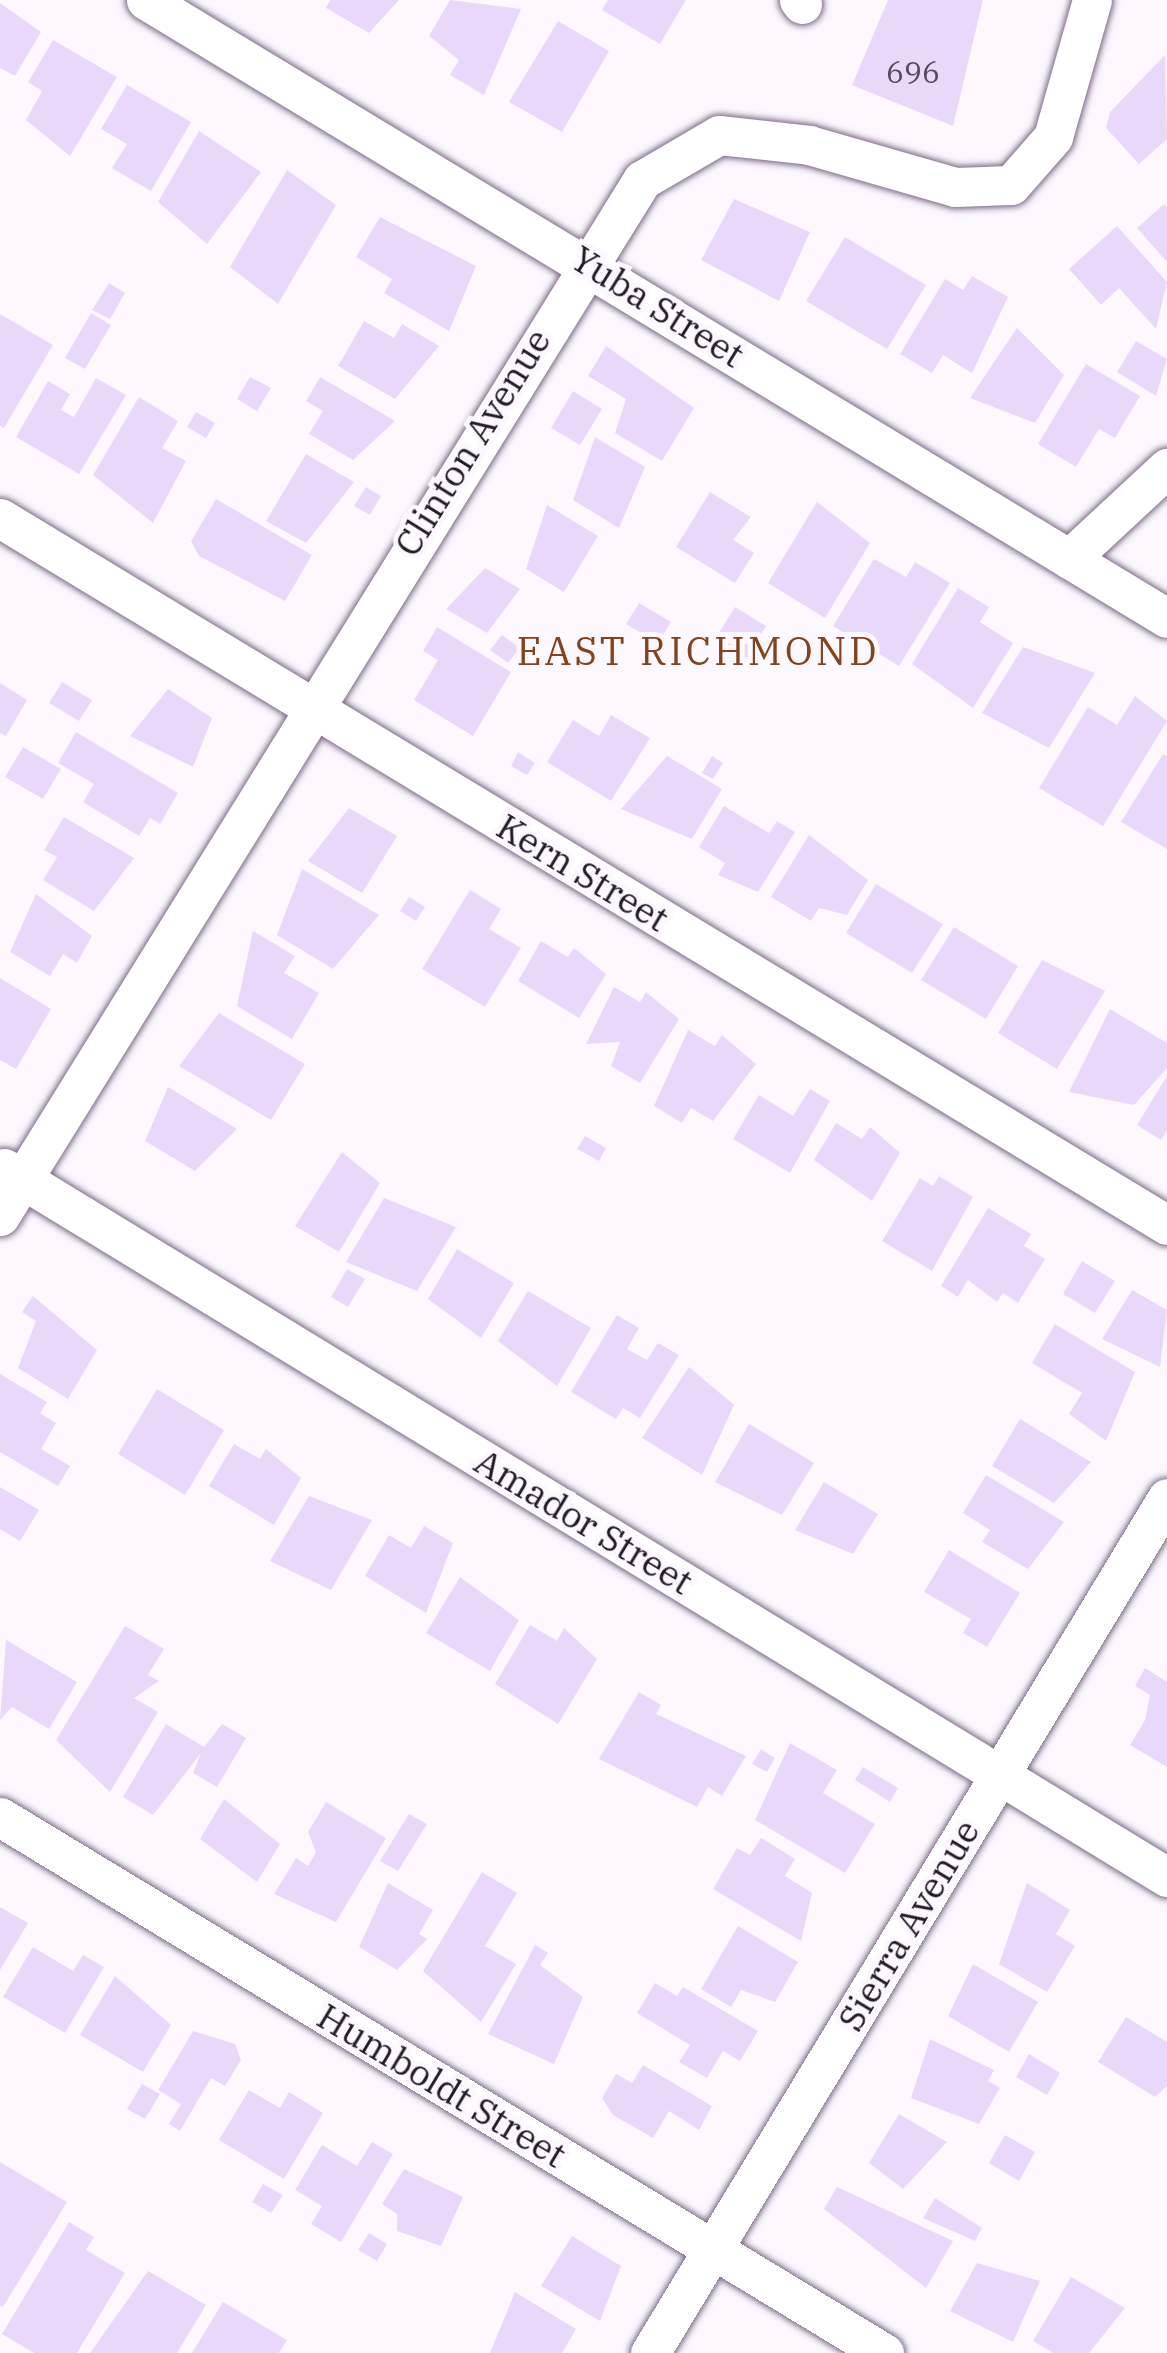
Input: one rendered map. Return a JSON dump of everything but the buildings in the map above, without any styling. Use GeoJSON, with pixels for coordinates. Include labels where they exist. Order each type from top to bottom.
{"type":"FeatureCollection","features":[{"type":"Feature","properties":{"kind":"street","name":"Yuba Street"},"geometry":{"type":"LineString","coordinates":[[146,0],[584,260],[1167,618]]}},
{"type":"Feature","properties":{"kind":"street","name":"Clinton Avenue"},"geometry":{"type":"LineString","coordinates":[[0,1216],[11,1173],[309,705],[584,260],[642,180],[719,135],[809,145],[955,187],[1011,185],[1053,137],[1092,0]]}},
{"type":"Feature","properties":{"kind":"street"},"geometry":{"type":"LineString","coordinates":[[1069,559],[1167,468]]}},
{"type":"Feature","properties":{"kind":"street","name":"Kern Street"},"geometry":{"type":"LineString","coordinates":[[0,518],[1167,1225]]}},
{"type":"Feature","properties":{"kind":"street","name":"Amador Street"},"geometry":{"type":"LineString","coordinates":[[11,1173],[1167,1877]]}},
{"type":"Feature","properties":{"kind":"street","name":"Sierra Avenue"},"geometry":{"type":"LineString","coordinates":[[650,2353],[1167,1498]]}},
{"type":"Feature","properties":{"kind":"street","name":"Humboldt Street"},"geometry":{"type":"LineString","coordinates":[[0,1817],[884,2353]]}},
{"type":"Feature","properties":{"kind":"district","name":"EAST RICHMOND"},"geometry":{"type":"Point","coordinates":[698,651]}}]}
